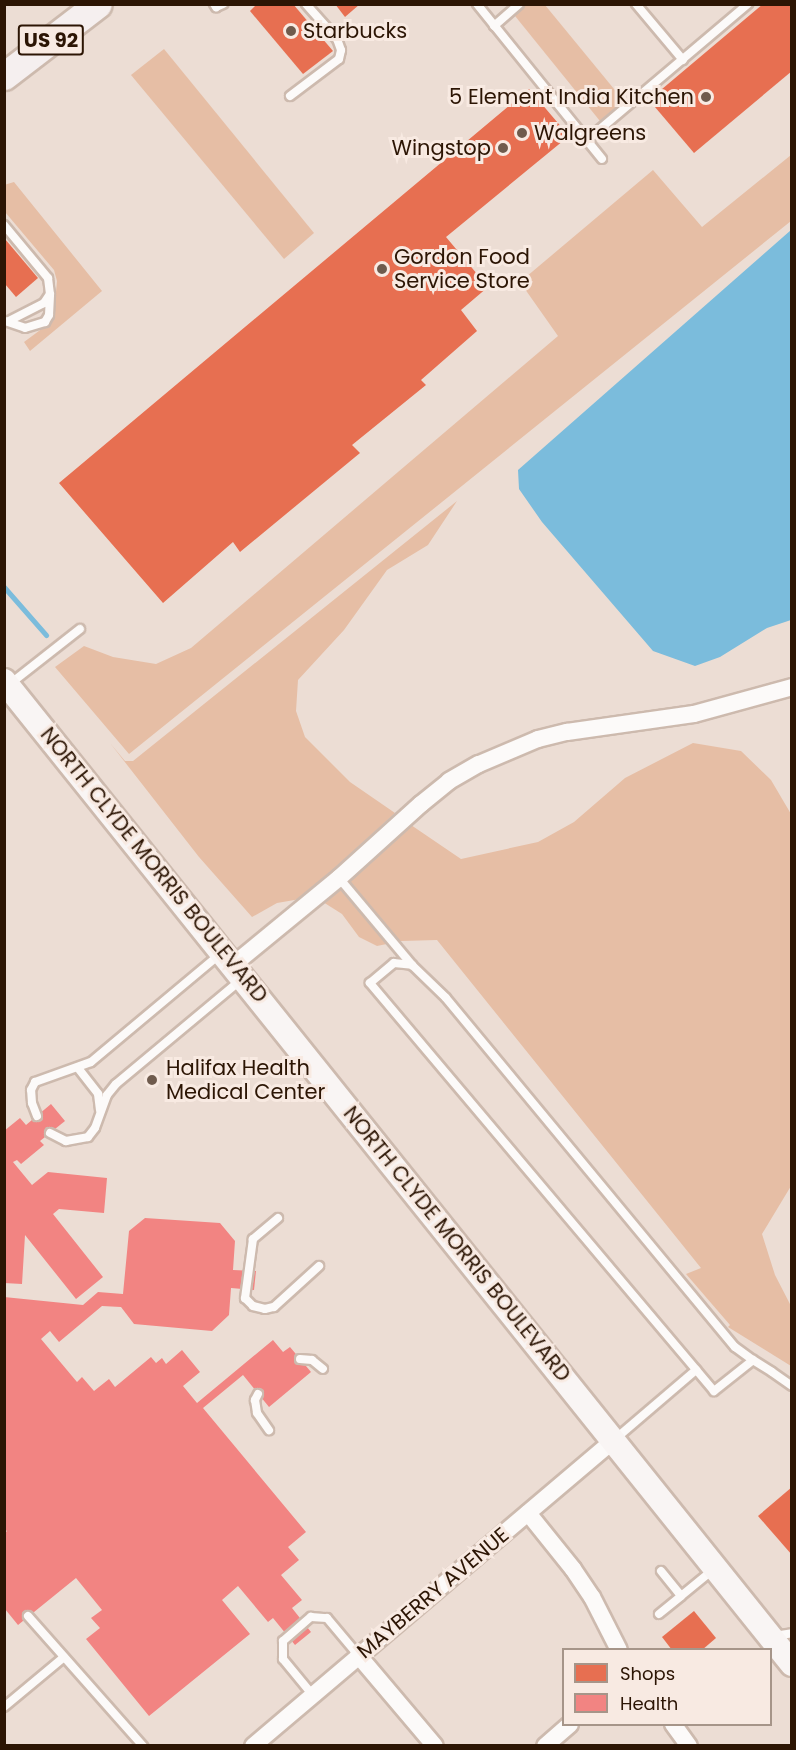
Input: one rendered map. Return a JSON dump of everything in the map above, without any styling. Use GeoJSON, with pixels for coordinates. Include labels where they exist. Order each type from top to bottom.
{"type":"FeatureCollection","features":[{"type":"Feature","properties":{"kind":"main road","name":"US 92"},"geometry":{"type":"LineString","coordinates":[[4,76],[98,4]]}},
{"type":"Feature","properties":{"kind":"main road","name":"NORTH CLYDE MORRIS BOULEVARD"},"geometry":{"type":"LineString","coordinates":[[6,681],[792,1664]]}},
{"type":"Feature","properties":{"kind":"street"},"geometry":{"type":"LineString","coordinates":[[233,965],[339,878],[449,781],[509,749],[567,732],[694,714],[792,687]]}},
{"type":"Feature","properties":{"kind":"street","name":"MAYBERRY AVENUE"},"geometry":{"type":"LineString","coordinates":[[253,1746],[614,1440]]}},
{"type":"Feature","properties":{"kind":"street"},"geometry":{"type":"LineString","coordinates":[[528,1513],[573,1569],[592,1597],[618,1648]]}},
{"type":"Feature","properties":{"kind":"street"},"geometry":{"type":"LineString","coordinates":[[358,1655],[435,1746]]}},
{"type":"Feature","properties":{"kind":"street"},"geometry":{"type":"LineString","coordinates":[[544,1746],[569,1726]]}},
{"type":"Feature","properties":{"kind":"street"},"geometry":{"type":"LineString","coordinates":[[674,1726],[689,1746]]}},
{"type":"Feature","properties":{"kind":"lane"},"geometry":{"type":"LineString","coordinates":[[290,96],[339,59],[341,50],[337,39],[306,4]]}},
{"type":"Feature","properties":{"kind":"lane"},"geometry":{"type":"LineString","coordinates":[[477,4],[602,159]]}},
{"type":"Feature","properties":{"kind":"lane"},"geometry":{"type":"LineString","coordinates":[[494,26],[519,4]]}},
{"type":"Feature","properties":{"kind":"lane"},"geometry":{"type":"LineString","coordinates":[[636,4],[683,60]]}},
{"type":"Feature","properties":{"kind":"lane"},"geometry":{"type":"LineString","coordinates":[[587,140],[748,4]]}},
{"type":"Feature","properties":{"kind":"lane"},"geometry":{"type":"LineString","coordinates":[[4,225],[48,278],[50,294],[49,315],[45,322],[25,328],[7,321]]}},
{"type":"Feature","properties":{"kind":"lane"},"geometry":{"type":"LineString","coordinates":[[7,321],[44,303],[50,294]]}},
{"type":"Feature","properties":{"kind":"lane"},"geometry":{"type":"LineString","coordinates":[[6,681],[80,629]]}},
{"type":"Feature","properties":{"kind":"lane"},"geometry":{"type":"LineString","coordinates":[[339,878],[412,964],[446,998],[735,1347],[792,1386]]}},
{"type":"Feature","properties":{"kind":"lane"},"geometry":{"type":"LineString","coordinates":[[412,964],[394,963],[370,983],[714,1392],[753,1360]]}},
{"type":"Feature","properties":{"kind":"lane"},"geometry":{"type":"LineString","coordinates":[[37,1116],[32,1103],[31,1090],[35,1083],[44,1077],[91,1062],[233,965]]}},
{"type":"Feature","properties":{"kind":"lane"},"geometry":{"type":"LineString","coordinates":[[50,1132],[66,1141],[88,1137],[95,1128],[107,1095],[116,1084],[233,965]]}},
{"type":"Feature","properties":{"kind":"lane"},"geometry":{"type":"LineString","coordinates":[[78,1068],[98,1094],[101,1113]]}},
{"type":"Feature","properties":{"kind":"lane"},"geometry":{"type":"LineString","coordinates":[[278,1218],[253,1239],[245,1298],[254,1306],[265,1309],[274,1307],[319,1266]]}},
{"type":"Feature","properties":{"kind":"lane"},"geometry":{"type":"LineString","coordinates":[[300,1359],[312,1360],[323,1369]]}},
{"type":"Feature","properties":{"kind":"lane"},"geometry":{"type":"LineString","coordinates":[[614,1440],[696,1370]]}},
{"type":"Feature","properties":{"kind":"lane"},"geometry":{"type":"LineString","coordinates":[[258,1394],[255,1400],[257,1413],[269,1430]]}},
{"type":"Feature","properties":{"kind":"lane"},"geometry":{"type":"LineString","coordinates":[[659,1614],[716,1568]]}},
{"type":"Feature","properties":{"kind":"lane"},"geometry":{"type":"LineString","coordinates":[[661,1571],[681,1596]]}},
{"type":"Feature","properties":{"kind":"lane"},"geometry":{"type":"LineString","coordinates":[[28,1616],[143,1746]]}},
{"type":"Feature","properties":{"kind":"lane"},"geometry":{"type":"LineString","coordinates":[[311,1693],[283,1659],[283,1641],[312,1617],[327,1618],[358,1655]]}},
{"type":"Feature","properties":{"kind":"lane"},"geometry":{"type":"LineString","coordinates":[[4,1707],[64,1657]]}},
{"type":"Feature","properties":{"kind":"shaded area"},"geometry":{"type":"Polygon","coordinates":[[[519,5],[545,5],[628,106],[604,126],[511,11],[519,5]]]}},
{"type":"Feature","properties":{"kind":"shaded area"},"geometry":{"type":"Polygon","coordinates":[[[164,49],[314,233],[284,259],[131,75],[164,49]]]}},
{"type":"Feature","properties":{"kind":"shaded area"},"geometry":{"type":"Polygon","coordinates":[[[791,155],[791,221],[129,754],[55,667],[84,646],[113,657],[156,664],[191,648],[558,336],[520,282],[653,170],[702,227],[791,155]]]}},
{"type":"Feature","properties":{"kind":"shaded area"},"geometry":{"type":"Polygon","coordinates":[[[14,182],[102,291],[30,351],[24,342],[47,325],[54,314],[57,281],[54,270],[5,212],[4,185],[14,182]]]}},
{"type":"Feature","properties":{"kind":"shaded area"},"geometry":{"type":"Polygon","coordinates":[[[457,501],[428,545],[387,570],[344,630],[298,680],[296,711],[305,737],[350,782],[395,813],[327,876],[338,891],[411,825],[461,859],[538,842],[574,822],[625,778],[693,743],[741,751],[771,780],[791,814],[791,1186],[762,1234],[775,1275],[791,1306],[791,1366],[728,1327],[730,1325],[686,1274],[701,1268],[437,940],[401,941],[377,946],[359,937],[342,914],[323,902],[306,898],[277,903],[252,917],[199,857],[110,743],[125,761],[133,761],[457,501]]]}},
{"type":"Feature","properties":{"kind":"water"},"geometry":{"type":"Polygon","coordinates":[[[791,230],[791,620],[767,628],[720,657],[695,666],[653,651],[542,522],[519,489],[518,470],[791,230]]]}},
{"type":"Feature","properties":{"kind":"building: Shops","name":"Starbucks"},"geometry":{"type":"Polygon","coordinates":[[[257,4],[293,4],[333,51],[303,74],[250,11],[257,4]]]}},
{"type":"Feature","properties":{"kind":"building: Shops"},"geometry":{"type":"Polygon","coordinates":[[[335,4],[360,4],[345,17],[335,4]]]}},
{"type":"Feature","properties":{"kind":"building: Shops"},"geometry":{"type":"Polygon","coordinates":[[[763,4],[792,4],[792,71],[694,153],[649,100],[763,4]]]}},
{"type":"Feature","properties":{"kind":"building: Shops"},"geometry":{"type":"Polygon","coordinates":[[[529,89],[569,136],[446,237],[488,287],[461,310],[477,331],[421,380],[426,385],[352,445],[360,453],[240,552],[233,542],[163,603],[59,483],[529,89]]]}},
{"type":"Feature","properties":{"kind":"building: Shops"},"geometry":{"type":"Polygon","coordinates":[[[5,239],[38,278],[16,297],[5,284],[5,239]]]}},
{"type":"Feature","properties":{"kind":"building: Shops"},"geometry":{"type":"Polygon","coordinates":[[[792,1487],[792,1555],[758,1516],[792,1487]]]}},
{"type":"Feature","properties":{"kind":"building: Shops"},"geometry":{"type":"Polygon","coordinates":[[[694,1611],[716,1638],[704,1648],[670,1648],[662,1637],[694,1611]]]}},
{"type":"Feature","properties":{"kind":"building: Health"},"geometry":{"type":"Polygon","coordinates":[[[51,1104],[65,1121],[40,1141],[44,1145],[21,1164],[17,1160],[13,1162],[32,1185],[48,1172],[107,1178],[104,1213],[59,1209],[53,1214],[103,1277],[76,1299],[25,1235],[22,1284],[4,1283],[4,1131],[20,1118],[26,1125],[51,1104]]]}},
{"type":"Feature","properties":{"kind":"building: Health"},"geometry":{"type":"Polygon","coordinates":[[[145,1218],[220,1223],[235,1241],[233,1270],[256,1271],[254,1290],[231,1288],[229,1315],[212,1331],[134,1324],[121,1307],[102,1306],[59,1342],[50,1331],[41,1339],[77,1382],[82,1377],[94,1391],[109,1379],[115,1387],[151,1357],[156,1363],[162,1358],[166,1364],[182,1350],[200,1372],[183,1386],[197,1403],[273,1340],[283,1352],[290,1347],[311,1372],[269,1407],[243,1375],[203,1408],[306,1532],[288,1547],[299,1560],[281,1575],[302,1600],[292,1608],[311,1632],[295,1645],[273,1618],[268,1622],[238,1586],[222,1600],[250,1634],[149,1716],[86,1639],[100,1628],[91,1618],[102,1610],[76,1578],[18,1625],[5,1609],[5,1533],[7,1531],[4,1529],[4,1297],[83,1305],[98,1292],[123,1294],[129,1231],[145,1218]]]}},
{"type":"Feature","properties":{"kind":"waterway"},"geometry":{"type":"LineString","coordinates":[[4,587],[46,635]]}},
{"type":"Feature","properties":{"kind":"place","name":"Starbucks"},"geometry":{"type":"Point","coordinates":[291,31]}},
{"type":"Feature","properties":{"kind":"place","name":"5 Element India Kitchen"},"geometry":{"type":"Point","coordinates":[706,97]}},
{"type":"Feature","properties":{"kind":"place","name":"Walgreens"},"geometry":{"type":"Point","coordinates":[522,133]}},
{"type":"Feature","properties":{"kind":"place","name":"Wingstop"},"geometry":{"type":"Point","coordinates":[503,148]}},
{"type":"Feature","properties":{"kind":"place","name":"Gordon Food Service Store"},"geometry":{"type":"Point","coordinates":[382,269]}},
{"type":"Feature","properties":{"kind":"place","name":"Halifax Health Medical Center"},"geometry":{"type":"Point","coordinates":[152,1080]}}]}
